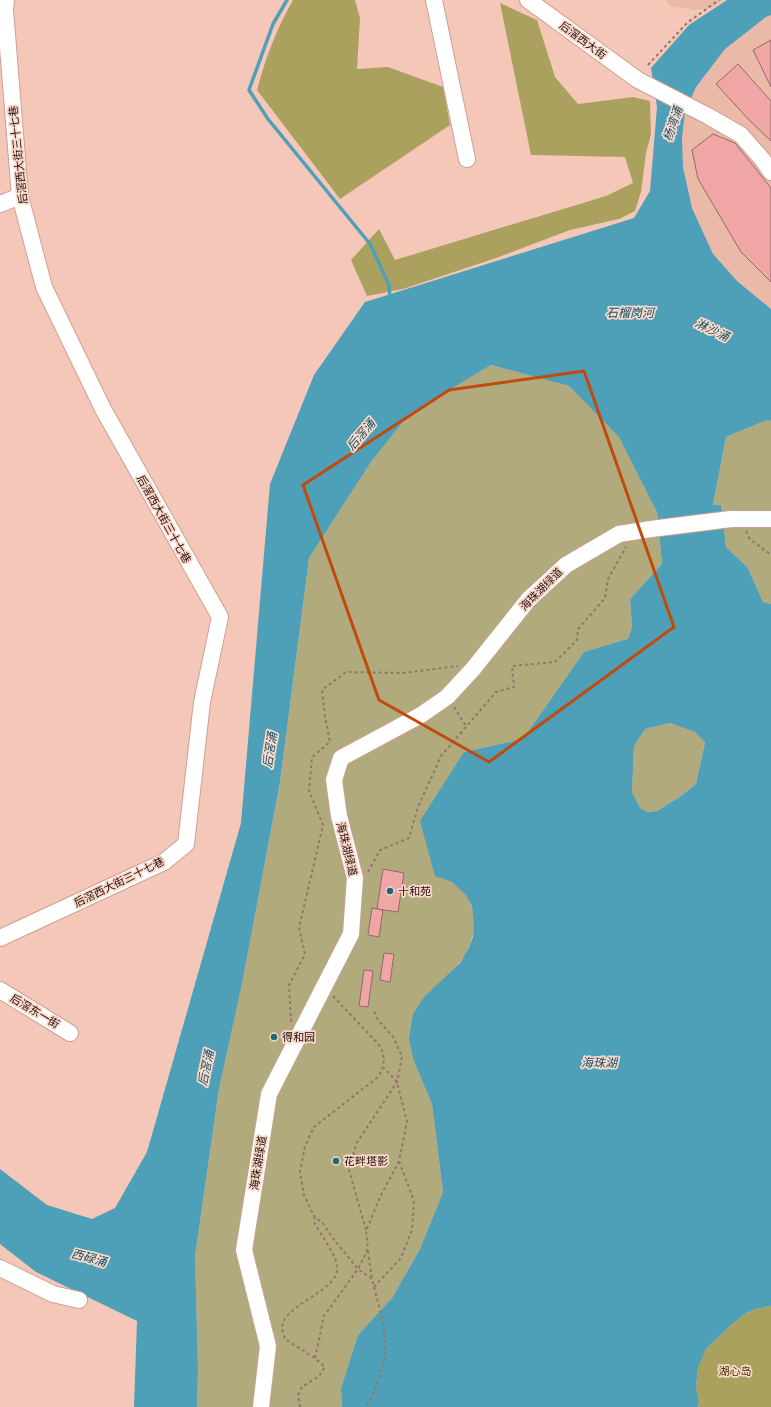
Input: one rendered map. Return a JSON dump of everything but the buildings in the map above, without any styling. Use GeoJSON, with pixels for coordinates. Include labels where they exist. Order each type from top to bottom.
{"type":"FeatureCollection","features":[{"type":"Feature","properties":{"kind":"street","name":"后滘西大街三十七巷"},"geometry":{"type":"LineString","coordinates":[[0,938],[164,862],[186,844],[202,702],[220,617],[103,409],[44,287],[20,196],[5,10],[6,0]]}},
{"type":"Feature","properties":{"kind":"street"},"geometry":{"type":"LineString","coordinates":[[434,0],[467,159]]}},
{"type":"Feature","properties":{"kind":"street","name":"后滘西大街"},"geometry":{"type":"LineString","coordinates":[[528,0],[638,80],[708,116],[741,135],[768,160]]}},
{"type":"Feature","properties":{"kind":"street"},"geometry":{"type":"LineString","coordinates":[[0,204],[20,196]]}},
{"type":"Feature","properties":{"kind":"street"},"geometry":{"type":"LineString","coordinates":[[736,520],[771,519]]}},
{"type":"Feature","properties":{"kind":"street","name":"海珠湖绿道"},"geometry":{"type":"LineString","coordinates":[[261,1407],[268,1346],[244,1250],[269,1094],[351,934],[355,878],[339,816],[334,780],[341,758],[421,715],[447,697],[473,669],[528,600],[566,565],[620,534],[651,529],[736,520]]}},
{"type":"Feature","properties":{"kind":"street","name":"后滘东一街"},"geometry":{"type":"LineString","coordinates":[[0,990],[70,1033]]}},
{"type":"Feature","properties":{"kind":"street"},"geometry":{"type":"LineString","coordinates":[[0,1268],[53,1294],[79,1300]]}},
{"type":"Feature","properties":{"kind":"path"},"geometry":{"type":"LineString","coordinates":[[648,65],[687,23],[719,0]]}},
{"type":"Feature","properties":{"kind":"path"},"geometry":{"type":"LineString","coordinates":[[736,520],[750,539],[771,555]]}},
{"type":"Feature","properties":{"kind":"path"},"geometry":{"type":"LineString","coordinates":[[355,878],[367,873],[380,850],[409,838],[418,807],[441,756],[496,692],[514,687],[512,666],[555,662],[577,640],[578,629],[604,598],[608,579],[634,532]]}},
{"type":"Feature","properties":{"kind":"path"},"geometry":{"type":"LineString","coordinates":[[447,697],[466,726]]}},
{"type":"Feature","properties":{"kind":"path"},"geometry":{"type":"LineString","coordinates":[[300,1407],[298,1395],[302,1387],[319,1376],[325,1367],[315,1358],[285,1339],[282,1328],[286,1317],[326,1287],[337,1276],[338,1266],[333,1253],[314,1222],[315,1218],[304,1195],[300,1172],[305,1146],[314,1127],[378,1077],[384,1068],[384,1056],[381,1047],[324,986]]}},
{"type":"Feature","properties":{"kind":"path"},"geometry":{"type":"LineString","coordinates":[[366,1407],[378,1385],[385,1356],[384,1325],[372,1279],[366,1231],[349,1170],[356,1144],[397,1082],[402,1056],[394,1038],[378,1020],[373,1009]]}},
{"type":"Feature","properties":{"kind":"path"},"geometry":{"type":"LineString","coordinates":[[366,1231],[380,1197],[399,1161],[407,1122],[397,1082],[384,1068]]}},
{"type":"Feature","properties":{"kind":"path"},"geometry":{"type":"LineString","coordinates":[[374,1286],[401,1258],[412,1230],[414,1201],[399,1161]]}},
{"type":"Feature","properties":{"kind":"path"},"geometry":{"type":"LineString","coordinates":[[315,1218],[322,1222],[358,1269],[372,1279]]}},
{"type":"Feature","properties":{"kind":"path"},"geometry":{"type":"LineString","coordinates":[[315,1358],[324,1316],[358,1269],[368,1249]]}},
{"type":"Feature","properties":{"kind":"highlighted area"},"geometry":{"type":"Polygon","coordinates":[[[584,371],[674,627],[489,762],[379,700],[303,485],[449,390],[584,371]]]}},
{"type":"Feature","properties":{"kind":"shaded area"},"geometry":{"type":"Polygon","coordinates":[[[665,0],[723,0],[715,6],[695,10],[671,6],[665,0]]]}},
{"type":"Feature","properties":{"kind":"shaded area"},"geometry":{"type":"Polygon","coordinates":[[[771,15],[771,309],[737,281],[713,254],[692,208],[683,167],[682,138],[685,112],[696,87],[725,49],[766,17],[771,15]]]}},
{"type":"Feature","properties":{"kind":"shaded area"},"geometry":{"type":"Polygon","coordinates":[[[491,365],[569,386],[620,437],[657,512],[662,564],[630,599],[632,627],[628,640],[584,652],[523,739],[464,752],[435,875],[452,882],[466,895],[473,912],[474,930],[468,948],[458,965],[450,973],[413,1059],[432,1104],[443,1192],[420,1249],[392,1298],[358,1335],[341,1388],[342,1407],[197,1407],[198,1369],[195,1256],[219,1089],[242,984],[280,782],[309,558],[371,462],[409,414],[491,365]]]}},
{"type":"Feature","properties":{"kind":"shaded area"},"geometry":{"type":"Polygon","coordinates":[[[767,420],[771,421],[771,604],[763,602],[748,568],[726,547],[721,505],[713,506],[726,437],[767,420]]]}},
{"type":"Feature","properties":{"kind":"shaded area"},"geometry":{"type":"Polygon","coordinates":[[[670,723],[695,732],[705,741],[696,784],[681,796],[657,811],[646,812],[640,808],[632,792],[634,746],[645,729],[670,723]]]}},
{"type":"Feature","properties":{"kind":"green space"},"geometry":{"type":"Polygon","coordinates":[[[293,0],[355,0],[360,18],[357,69],[388,67],[443,87],[450,125],[340,199],[257,90],[272,44],[293,0]]]}},
{"type":"Feature","properties":{"kind":"green space"},"geometry":{"type":"Polygon","coordinates":[[[500,3],[537,20],[555,77],[578,104],[633,97],[650,101],[651,134],[646,153],[641,192],[635,211],[619,219],[570,230],[496,258],[403,289],[367,296],[351,260],[379,229],[395,260],[606,196],[633,183],[625,157],[531,155],[500,3]]]}},
{"type":"Feature","properties":{"kind":"green space","name":"湖心岛"},"geometry":{"type":"Polygon","coordinates":[[[771,1306],[771,1407],[698,1407],[699,1403],[696,1387],[698,1368],[706,1349],[746,1313],[771,1306]]]}},
{"type":"Feature","properties":{"kind":"water","name":"海珠湖"},"geometry":{"type":"Polygon","coordinates":[[[727,0],[771,0],[771,15],[766,17],[725,49],[696,87],[685,112],[682,138],[683,167],[692,208],[713,254],[737,281],[771,309],[771,421],[767,420],[726,437],[713,505],[721,505],[726,547],[748,568],[763,602],[771,604],[771,1306],[746,1313],[706,1349],[698,1368],[696,1387],[699,1403],[698,1407],[342,1407],[341,1388],[358,1335],[392,1298],[420,1249],[443,1192],[432,1104],[413,1059],[409,1038],[413,1014],[424,997],[460,963],[473,937],[474,924],[472,906],[465,894],[452,882],[435,876],[420,821],[464,752],[523,739],[584,652],[628,639],[632,627],[630,599],[662,564],[657,512],[619,437],[569,386],[491,365],[409,414],[371,462],[309,558],[280,782],[242,984],[219,1089],[195,1256],[198,1369],[197,1407],[134,1407],[137,1321],[36,1272],[0,1244],[0,1169],[47,1205],[92,1219],[115,1208],[147,1152],[241,823],[270,484],[314,375],[365,302],[634,218],[650,191],[657,107],[651,68],[689,25],[727,0]],[[670,723],[645,729],[634,746],[632,792],[640,808],[647,812],[657,811],[681,796],[696,784],[705,742],[695,732],[670,723]]]}},
{"type":"Feature","properties":{"kind":"waterway"},"geometry":{"type":"LineString","coordinates":[[287,0],[273,24],[249,90],[268,119],[370,244],[389,285],[390,298]]}},
{"type":"Feature","properties":{"kind":"place","name":"十和苑"},"geometry":{"type":"Point","coordinates":[390,891]}},
{"type":"Feature","properties":{"kind":"place","name":"得和园"},"geometry":{"type":"Point","coordinates":[274,1037]}},
{"type":"Feature","properties":{"kind":"place","name":"花畔塔影"},"geometry":{"type":"Point","coordinates":[336,1161]}},
{"type":"Feature","properties":{"kind":"water label","name":"杨湾涌"},"geometry":{"type":"Point","coordinates":[673,124]}},
{"type":"Feature","properties":{"kind":"water label","name":"石榴岗河"},"geometry":{"type":"Point","coordinates":[630,313]}},
{"type":"Feature","properties":{"kind":"water label","name":"淋沙涌"},"geometry":{"type":"Point","coordinates":[712,330]}},
{"type":"Feature","properties":{"kind":"water label","name":"后滘涌"},"geometry":{"type":"Point","coordinates":[361,435]}},
{"type":"Feature","properties":{"kind":"water label","name":"后滘涌"},"geometry":{"type":"Point","coordinates":[270,750]}},
{"type":"Feature","properties":{"kind":"water label","name":"后滘涌"},"geometry":{"type":"Point","coordinates":[206,1068]}},
{"type":"Feature","properties":{"kind":"water label","name":"西碌涌"},"geometry":{"type":"Point","coordinates":[89,1258]}}]}
